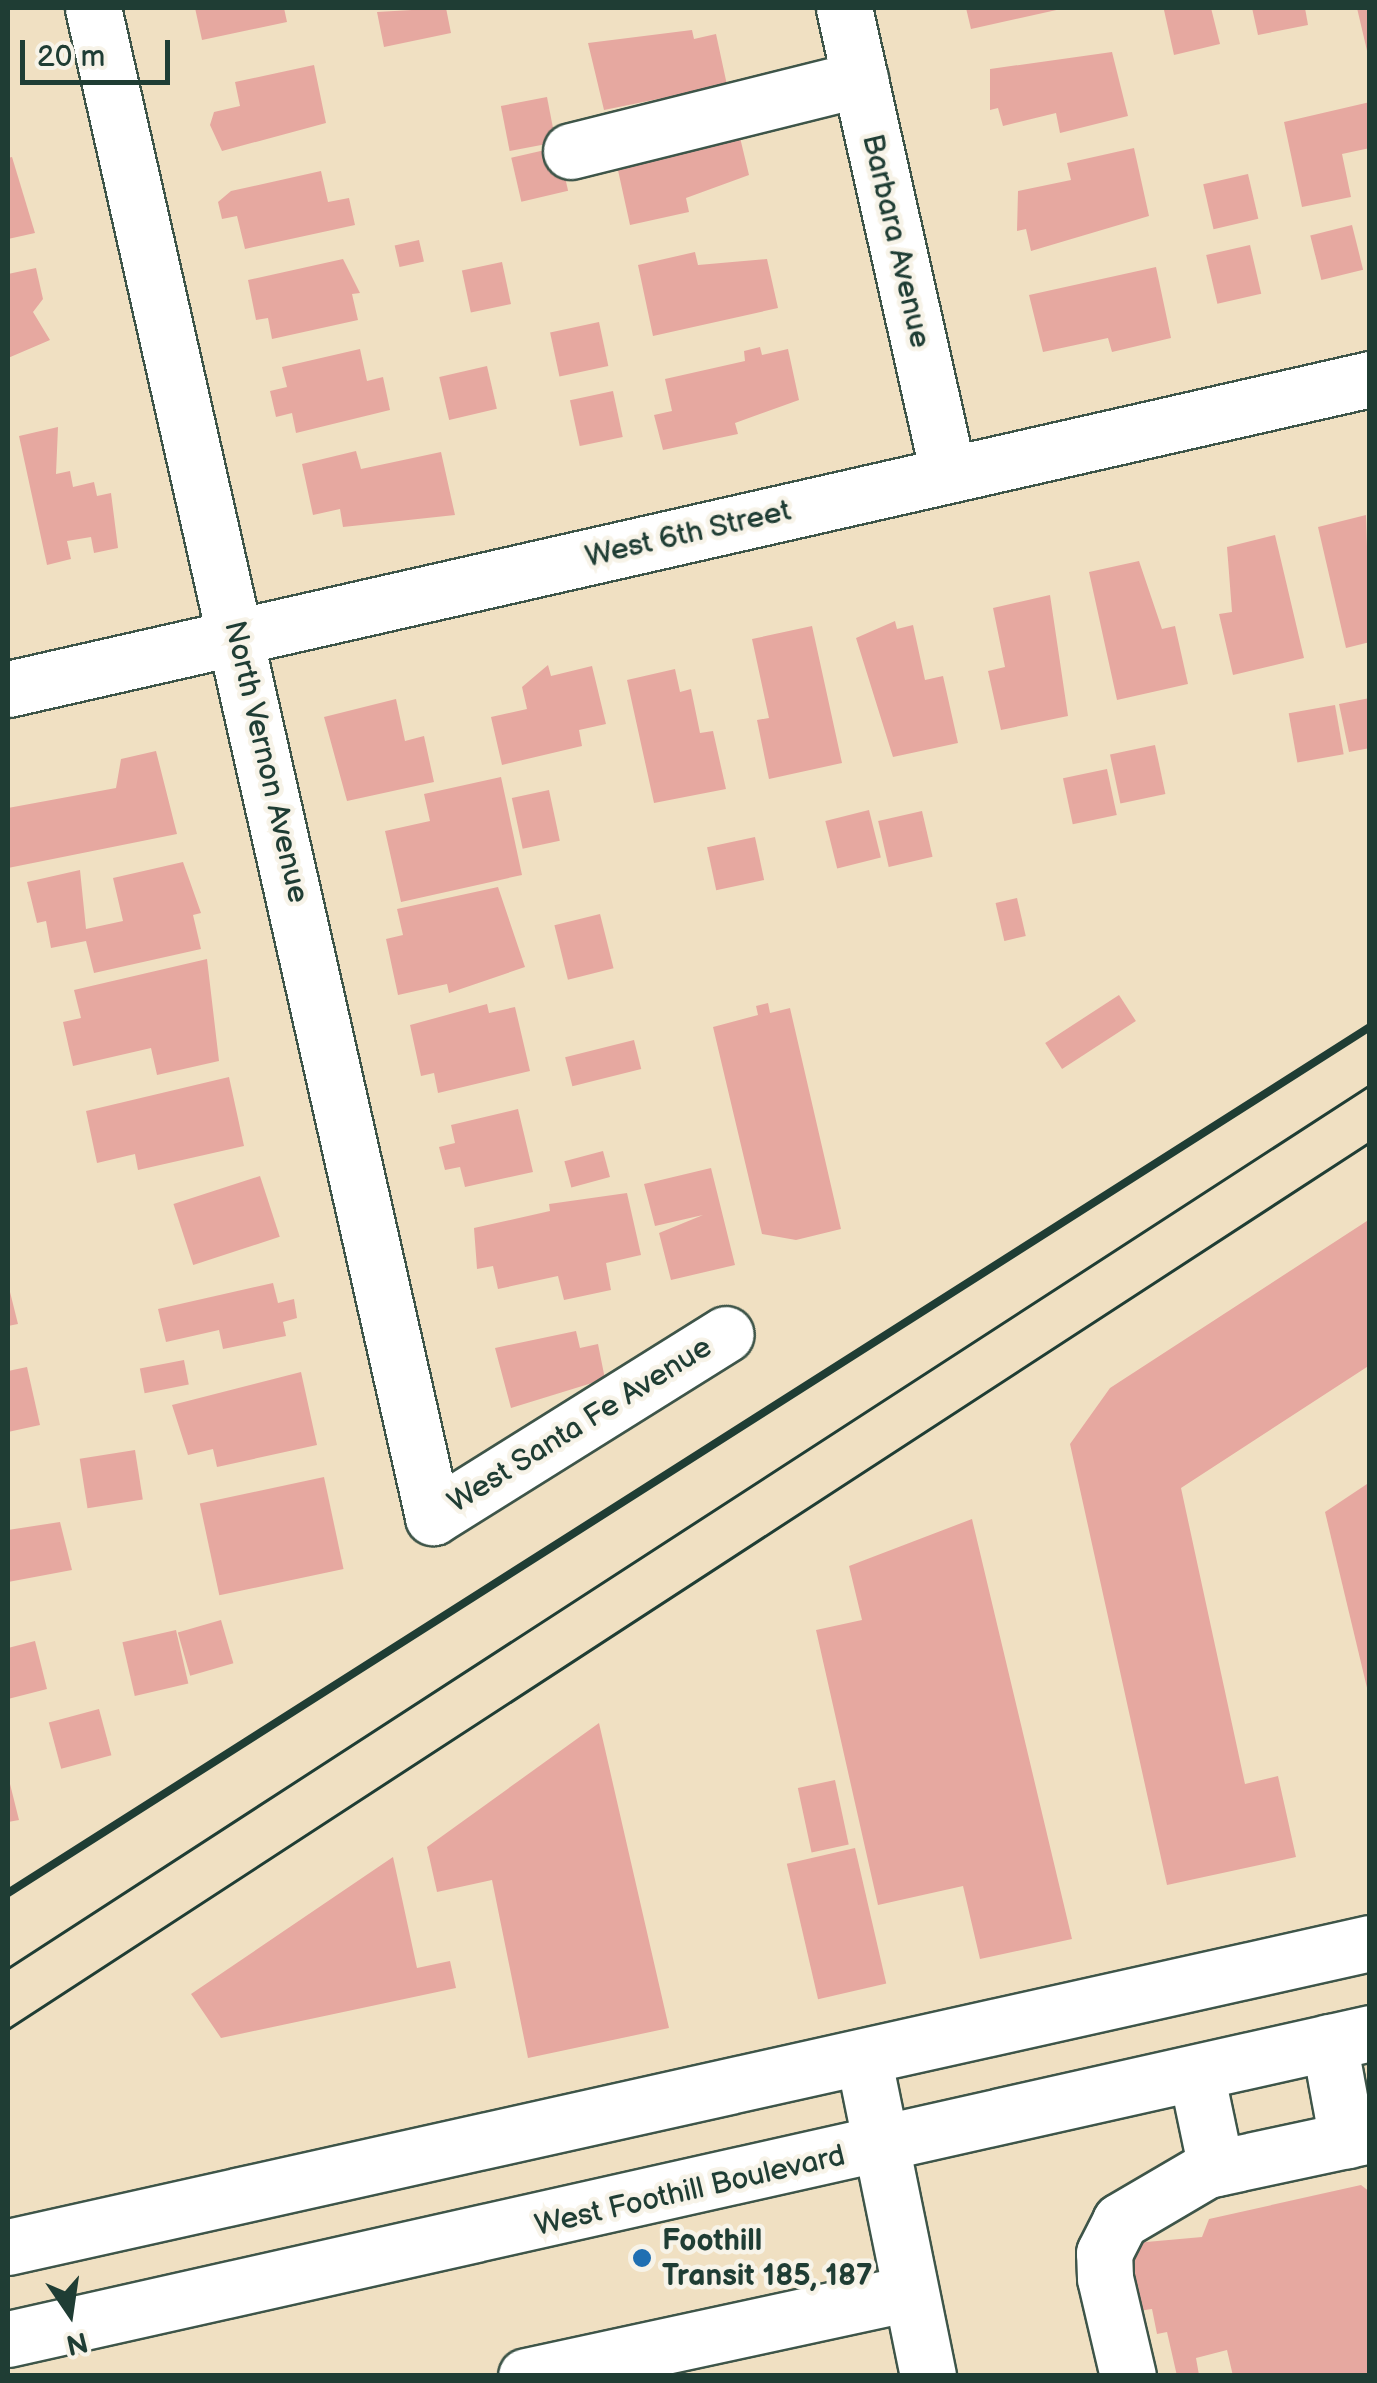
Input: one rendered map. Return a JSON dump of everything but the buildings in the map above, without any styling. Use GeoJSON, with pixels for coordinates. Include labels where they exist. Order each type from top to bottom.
{"type":"FeatureCollection","features":[{"type":"Feature","properties":{"kind":"street","name":"North Vernon Avenue"},"geometry":{"type":"LineString","coordinates":[[93,8],[433,1517]]}},
{"type":"Feature","properties":{"kind":"street","name":"Barbara Avenue"},"geometry":{"type":"LineString","coordinates":[[844,8],[948,474]]}},
{"type":"Feature","properties":{"kind":"street"},"geometry":{"type":"LineString","coordinates":[[570,151],[860,79]]}},
{"type":"Feature","properties":{"kind":"street","name":"West 6th Street"},"geometry":{"type":"LineString","coordinates":[[8,689],[1370,379]]}},
{"type":"Feature","properties":{"kind":"street","name":"West Santa Fe Avenue"},"geometry":{"type":"LineString","coordinates":[[433,1517],[726,1334]]}},
{"type":"Feature","properties":{"kind":"street"},"geometry":{"type":"LineString","coordinates":[[8,2248],[864,2061],[1370,1943]]}},
{"type":"Feature","properties":{"kind":"street"},"geometry":{"type":"LineString","coordinates":[[1128,2376],[1104,2278],[1110,2235],[1136,2207],[1216,2168],[1358,2137],[1349,2037]]}},
{"type":"Feature","properties":{"kind":"street","name":"West Foothill Boulevard"},"geometry":{"type":"LineString","coordinates":[[8,2339],[884,2146],[1349,2037]]}},
{"type":"Feature","properties":{"kind":"street"},"geometry":{"type":"LineString","coordinates":[[864,2061],[928,2376]]}},
{"type":"Feature","properties":{"kind":"street"},"geometry":{"type":"LineString","coordinates":[[1196,2073],[1216,2168]]}},
{"type":"Feature","properties":{"kind":"street"},"geometry":{"type":"LineString","coordinates":[[526,2376],[910,2293]]}},
{"type":"Feature","properties":{"kind":"tram line"},"geometry":{"type":"LineString","coordinates":[[8,1968],[1370,1085]]}},
{"type":"Feature","properties":{"kind":"tram line"},"geometry":{"type":"LineString","coordinates":[[8,2029],[1370,1142]]}},
{"type":"Feature","properties":{"kind":"railway"},"geometry":{"type":"LineString","coordinates":[[8,1893],[1370,1027]]}},
{"type":"Feature","properties":{"kind":"place","name":"Foothill Transit 185, 187"},"geometry":{"type":"Point","coordinates":[642,2258]}}]}
